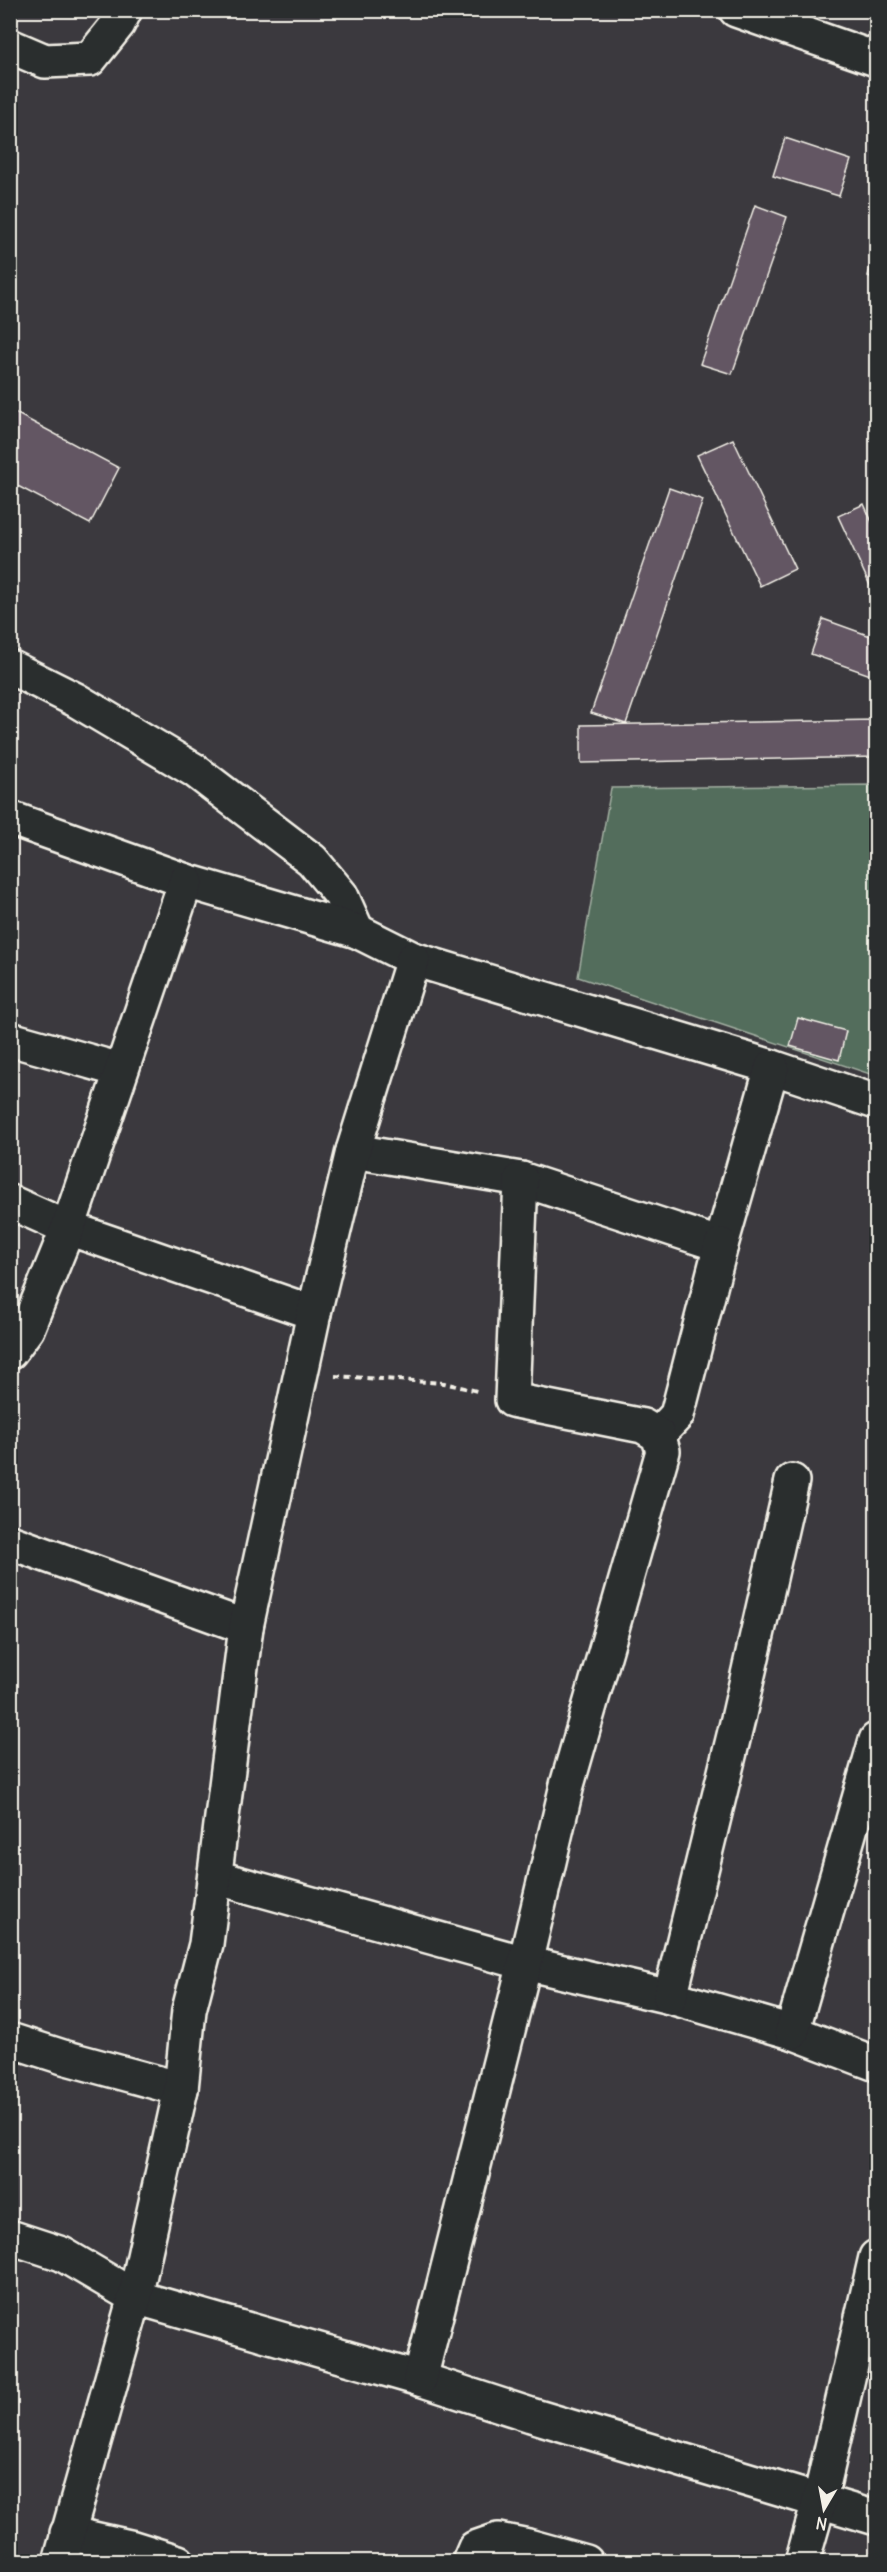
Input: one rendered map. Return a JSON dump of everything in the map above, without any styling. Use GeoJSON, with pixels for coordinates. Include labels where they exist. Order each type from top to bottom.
{"type":"FeatureCollection","features":[{"type":"Feature","properties":{"kind":"street"},"geometry":{"type":"LineString","coordinates":[[10,46],[45,61],[90,59],[118,24],[125,10]]}},
{"type":"Feature","properties":{"kind":"street"},"geometry":{"type":"LineString","coordinates":[[736,10],[876,58]]}},
{"type":"Feature","properties":{"kind":"street"},"geometry":{"type":"LineString","coordinates":[[10,667],[76,700],[194,770],[231,797],[312,860],[341,895],[357,931]]}},
{"type":"Feature","properties":{"kind":"street"},"geometry":{"type":"LineString","coordinates":[[10,818],[186,881],[357,931],[413,959],[772,1067],[876,1102]]}},
{"type":"Feature","properties":{"kind":"street"},"geometry":{"type":"LineString","coordinates":[[10,1352],[27,1329],[68,1228],[186,881]]}},
{"type":"Feature","properties":{"kind":"street"},"geometry":{"type":"LineString","coordinates":[[178,2562],[130,2547],[63,2547],[135,2297],[181,2089],[189,2010],[206,1944],[246,1628],[314,1313],[353,1151],[413,959]]}},
{"type":"Feature","properties":{"kind":"street"},"geometry":{"type":"LineString","coordinates":[[10,1039],[120,1070]]}},
{"type":"Feature","properties":{"kind":"street"},"geometry":{"type":"LineString","coordinates":[[658,1436],[677,1414],[772,1067]]}},
{"type":"Feature","properties":{"kind":"street"},"geometry":{"type":"LineString","coordinates":[[353,1151],[521,1179],[722,1245]]}},
{"type":"Feature","properties":{"kind":"street"},"geometry":{"type":"LineString","coordinates":[[420,2379],[525,1963],[567,1785],[663,1451],[658,1436],[643,1426],[512,1400],[521,1179]]}},
{"type":"Feature","properties":{"kind":"street"},"geometry":{"type":"LineString","coordinates":[[10,1202],[68,1228],[314,1313]]}},
{"type":"Feature","properties":{"kind":"street"},"geometry":{"type":"LineString","coordinates":[[670,1997],[741,1707],[792,1481]]}},
{"type":"Feature","properties":{"kind":"street"},"geometry":{"type":"LineString","coordinates":[[10,1542],[246,1628]]}},
{"type":"Feature","properties":{"kind":"street"},"geometry":{"type":"LineString","coordinates":[[792,2032],[876,1740]]}},
{"type":"Feature","properties":{"kind":"street"},"geometry":{"type":"LineString","coordinates":[[215,1877],[525,1963],[670,1997],[792,2032],[876,2064]]}},
{"type":"Feature","properties":{"kind":"street"},"geometry":{"type":"LineString","coordinates":[[10,2040],[181,2089]]}},
{"type":"Feature","properties":{"kind":"street"},"geometry":{"type":"LineString","coordinates":[[10,2237],[62,2254],[135,2297],[420,2379],[531,2415],[820,2499],[876,2518]]}},
{"type":"Feature","properties":{"kind":"street"},"geometry":{"type":"LineString","coordinates":[[802,2562],[820,2499],[876,2257]]}},
{"type":"Feature","properties":{"kind":"street"},"geometry":{"type":"LineString","coordinates":[[469,2562],[475,2547],[498,2540],[586,2562]]}},
{"type":"Feature","properties":{"kind":"path"},"geometry":{"type":"LineString","coordinates":[[302,1373],[444,1383],[512,1400]]}},
{"type":"Feature","properties":{"kind":"green space"},"geometry":{"type":"Polygon","coordinates":[[[876,785],[876,1076],[578,977],[611,788],[876,785]]]}},
{"type":"Feature","properties":{"kind":"building"},"geometry":{"type":"Polygon","coordinates":[[[785,138],[851,160],[839,196],[773,176],[785,138]]]}},
{"type":"Feature","properties":{"kind":"building"},"geometry":{"type":"Polygon","coordinates":[[[755,205],[787,217],[732,374],[700,364],[755,205]]]}},
{"type":"Feature","properties":{"kind":"building"},"geometry":{"type":"Polygon","coordinates":[[[874,254],[876,255],[876,279],[868,276],[874,254]]]}},
{"type":"Feature","properties":{"kind":"building"},"geometry":{"type":"Polygon","coordinates":[[[10,410],[119,468],[90,524],[10,482],[10,410]]]}},
{"type":"Feature","properties":{"kind":"building"},"geometry":{"type":"Polygon","coordinates":[[[733,439],[795,569],[760,586],[697,455],[733,439]]]}},
{"type":"Feature","properties":{"kind":"building"},"geometry":{"type":"Polygon","coordinates":[[[669,488],[703,500],[626,724],[591,713],[669,488]]]}},
{"type":"Feature","properties":{"kind":"building"},"geometry":{"type":"Polygon","coordinates":[[[864,504],[876,531],[876,593],[874,594],[838,516],[864,504]]]}},
{"type":"Feature","properties":{"kind":"building"},"geometry":{"type":"Polygon","coordinates":[[[823,619],[876,638],[876,677],[811,654],[823,619]]]}},
{"type":"Feature","properties":{"kind":"building"},"geometry":{"type":"Polygon","coordinates":[[[876,720],[876,757],[581,763],[581,725],[876,720]]]}},
{"type":"Feature","properties":{"kind":"building"},"geometry":{"type":"Polygon","coordinates":[[[798,1018],[846,1031],[839,1060],[790,1046],[798,1018]]]}}]}
